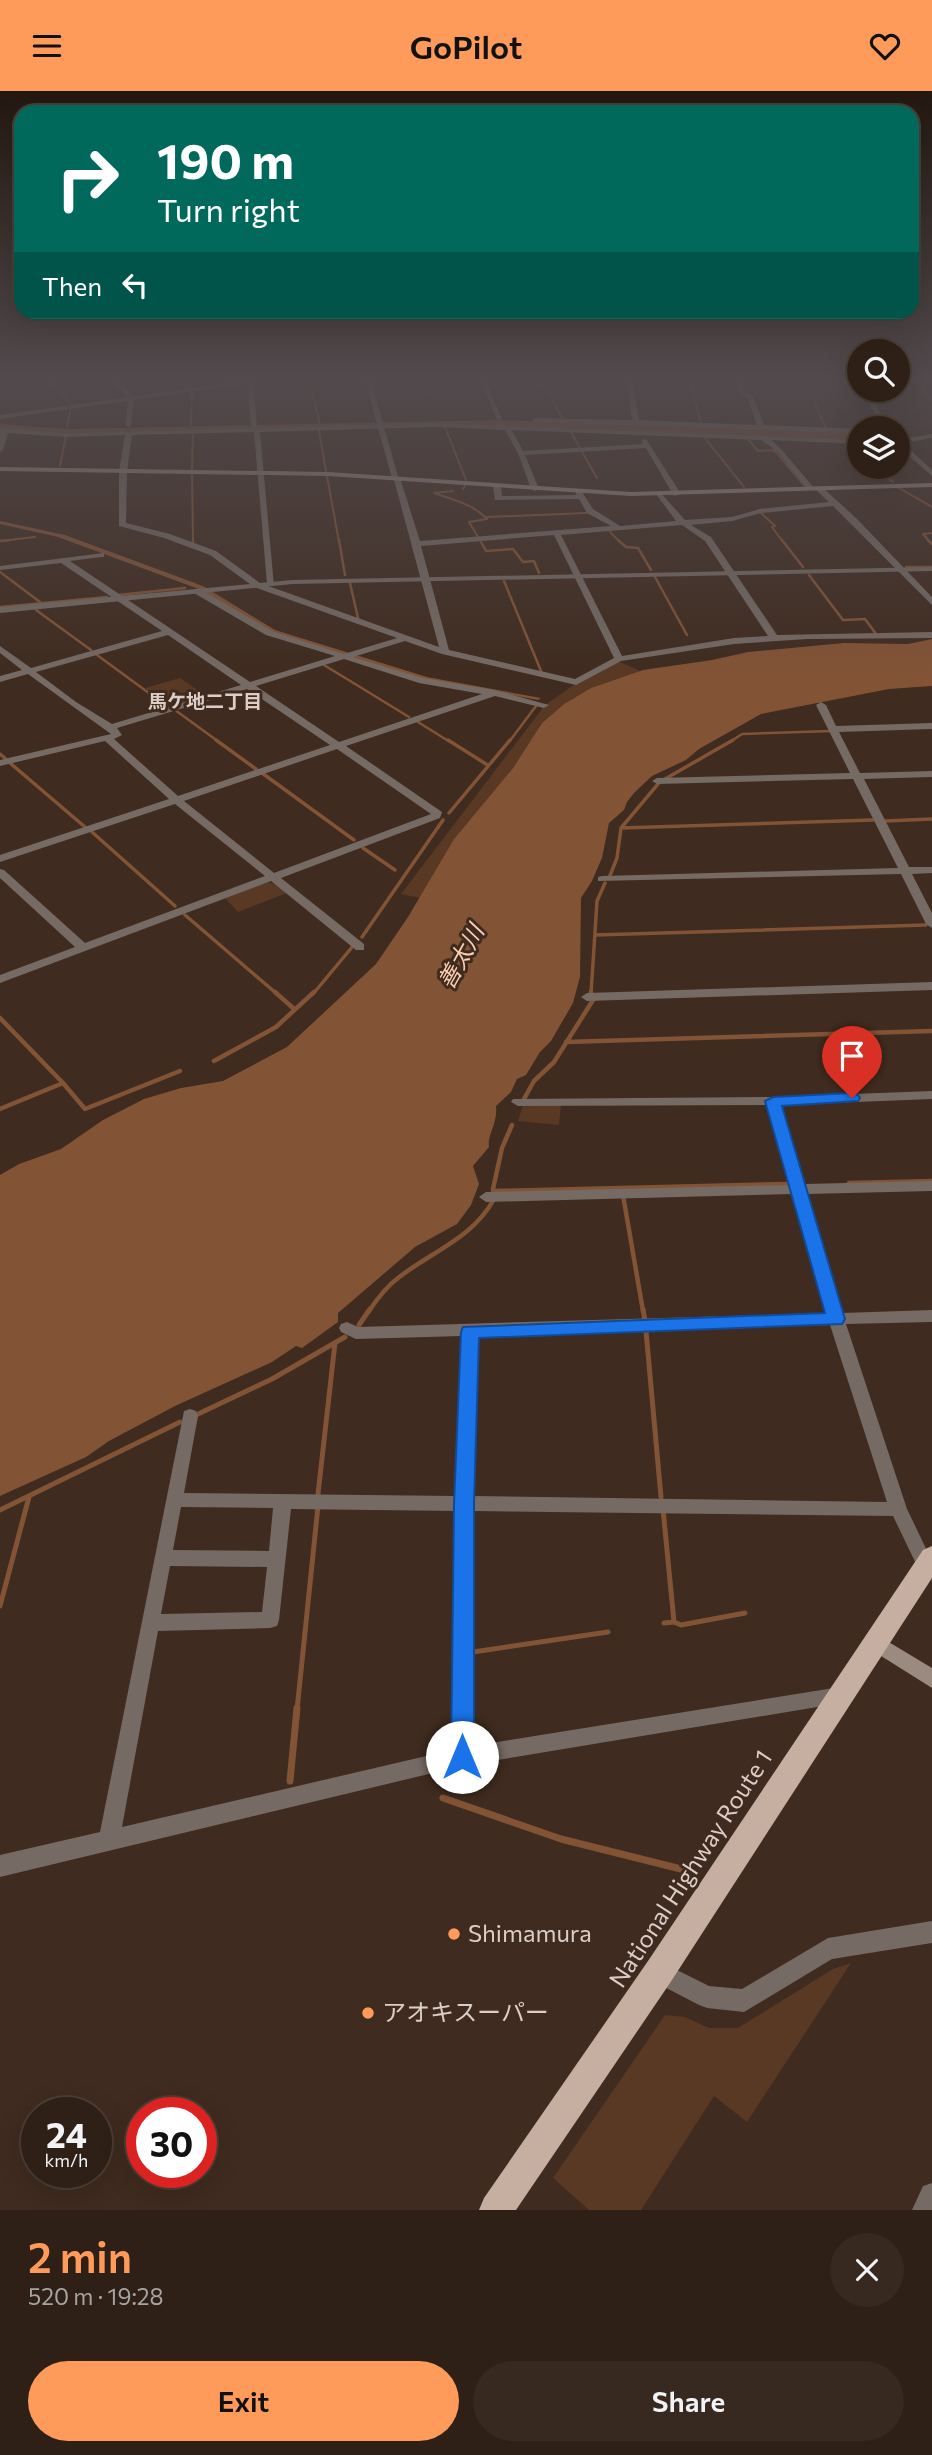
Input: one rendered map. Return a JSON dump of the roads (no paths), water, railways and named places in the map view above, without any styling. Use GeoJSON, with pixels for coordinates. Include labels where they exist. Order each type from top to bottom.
{"type":"FeatureCollection","features":[{"type":"Feature","properties":{"kind":"highway","name":"National Highway Route 1"},"geometry":{"type":"LineString","coordinates":[[496,2210],[660,1972],[929,1562]]}},
{"type":"Feature","properties":{"kind":"main road"},"geometry":{"type":"LineString","coordinates":[[420,480],[579,494],[932,485]]}},
{"type":"Feature","properties":{"kind":"main road"},"geometry":{"type":"LineString","coordinates":[[877,1643],[932,1679]]}},
{"type":"Feature","properties":{"kind":"street"},"geometry":{"type":"LineString","coordinates":[[123,480],[122,524],[167,535],[213,554],[257,585],[445,652],[576,682],[618,659],[734,641],[932,635]]}},
{"type":"Feature","properties":{"kind":"street"},"geometry":{"type":"LineString","coordinates":[[262,480],[271,584]]}},
{"type":"Feature","properties":{"kind":"street"},"geometry":{"type":"LineString","coordinates":[[397,480],[417,544],[445,652]]}},
{"type":"Feature","properties":{"kind":"street"},"geometry":{"type":"LineString","coordinates":[[531,480],[534,489]]}},
{"type":"Feature","properties":{"kind":"street"},"geometry":{"type":"LineString","coordinates":[[669,480],[677,493]]}},
{"type":"Feature","properties":{"kind":"street"},"geometry":{"type":"LineString","coordinates":[[807,480],[853,520],[932,602]]}},
{"type":"Feature","properties":{"kind":"street"},"geometry":{"type":"LineString","coordinates":[[497,486],[498,498],[579,494],[590,511],[619,528]]}},
{"type":"Feature","properties":{"kind":"street"},"geometry":{"type":"LineString","coordinates":[[660,494],[684,522],[708,538],[774,638]]}},
{"type":"Feature","properties":{"kind":"street"},"geometry":{"type":"LineString","coordinates":[[417,544],[733,519],[760,511],[833,504]]}},
{"type":"Feature","properties":{"kind":"street"},"geometry":{"type":"LineString","coordinates":[[557,534],[618,659]]}},
{"type":"Feature","properties":{"kind":"street"},"geometry":{"type":"LineString","coordinates":[[0,568],[101,555]]}},
{"type":"Feature","properties":{"kind":"street"},"geometry":{"type":"LineString","coordinates":[[62,560],[437,814],[453,817]]}},
{"type":"Feature","properties":{"kind":"street"},"geometry":{"type":"LineString","coordinates":[[0,610],[271,584],[932,569]]}},
{"type":"Feature","properties":{"kind":"street"},"geometry":{"type":"LineString","coordinates":[[197,591],[269,633],[347,655],[422,681],[494,693],[544,705]]}},
{"type":"Feature","properties":{"kind":"street"},"geometry":{"type":"LineString","coordinates":[[0,679],[168,632]]}},
{"type":"Feature","properties":{"kind":"street"},"geometry":{"type":"LineString","coordinates":[[0,763],[109,732],[248,685],[405,638]]}},
{"type":"Feature","properties":{"kind":"street"},"geometry":{"type":"LineString","coordinates":[[0,649],[109,732],[177,800],[360,947]]}},
{"type":"Feature","properties":{"kind":"street"},"geometry":{"type":"LineString","coordinates":[[0,859],[494,693]]}},
{"type":"Feature","properties":{"kind":"street"},"geometry":{"type":"LineString","coordinates":[[821,705],[932,924]]}},
{"type":"Feature","properties":{"kind":"street"},"geometry":{"type":"LineString","coordinates":[[833,729],[932,726]]}},
{"type":"Feature","properties":{"kind":"street"},"geometry":{"type":"LineString","coordinates":[[657,781],[932,773]]}},
{"type":"Feature","properties":{"kind":"street"},"geometry":{"type":"LineString","coordinates":[[0,979],[437,814]]}},
{"type":"Feature","properties":{"kind":"street"},"geometry":{"type":"LineString","coordinates":[[602,879],[932,870]]}},
{"type":"Feature","properties":{"kind":"street"},"geometry":{"type":"LineString","coordinates":[[0,872],[83,948]]}},
{"type":"Feature","properties":{"kind":"street"},"geometry":{"type":"LineString","coordinates":[[587,997],[932,986]]}},
{"type":"Feature","properties":{"kind":"street"},"geometry":{"type":"LineString","coordinates":[[518,1102],[773,1101],[932,1095]]}},
{"type":"Feature","properties":{"kind":"street"},"geometry":{"type":"LineString","coordinates":[[773,1101],[836,1319],[898,1509],[929,1562]]}},
{"type":"Feature","properties":{"kind":"street"},"geometry":{"type":"LineString","coordinates":[[486,1197],[932,1186]]}},
{"type":"Feature","properties":{"kind":"street"},"geometry":{"type":"LineString","coordinates":[[347,1328],[356,1333],[470,1332],[932,1316]]}},
{"type":"Feature","properties":{"kind":"street"},"geometry":{"type":"LineString","coordinates":[[462,1757],[464,1504],[470,1332]]}},
{"type":"Feature","properties":{"kind":"street"},"geometry":{"type":"LineString","coordinates":[[109,1839],[190,1416]]}},
{"type":"Feature","properties":{"kind":"street"},"geometry":{"type":"LineString","coordinates":[[176,1500],[898,1509]]}},
{"type":"Feature","properties":{"kind":"street"},"geometry":{"type":"LineString","coordinates":[[151,1623],[270,1620],[284,1501]]}},
{"type":"Feature","properties":{"kind":"street"},"geometry":{"type":"LineString","coordinates":[[164,1558],[277,1559]]}},
{"type":"Feature","properties":{"kind":"street"},"geometry":{"type":"LineString","coordinates":[[0,1866],[462,1757],[840,1696]]}},
{"type":"Feature","properties":{"kind":"street"},"geometry":{"type":"LineString","coordinates":[[660,1972],[707,1997],[744,2001],[828,1949],[932,1932]]}},
{"type":"Feature","properties":{"kind":"street"},"geometry":{"type":"LineString","coordinates":[[924,2210],[932,2195]]}},
{"type":"Feature","properties":{"kind":"water"},"geometry":{"type":"Polygon","coordinates":[[[0,521],[65,535],[203,586],[275,630],[427,677],[541,698],[538,700],[424,679],[271,632],[196,588],[58,537],[0,524],[0,521]]]}},
{"type":"Feature","properties":{"kind":"water","name":"善太川"},"geometry":{"type":"Polygon","coordinates":[[[932,639],[932,686],[889,689],[761,714],[699,749],[686,760],[652,776],[634,793],[624,810],[609,823],[602,858],[581,898],[580,977],[573,1003],[551,1041],[540,1052],[526,1075],[517,1079],[511,1092],[496,1106],[489,1147],[473,1166],[479,1184],[471,1205],[457,1224],[415,1247],[338,1313],[338,1322],[302,1348],[296,1346],[272,1362],[175,1406],[109,1441],[86,1457],[0,1496],[0,1175],[19,1164],[61,1149],[103,1120],[144,1099],[181,1088],[223,1081],[287,1047],[376,964],[408,917],[454,839],[513,768],[542,723],[564,704],[591,688],[643,670],[748,652],[844,643],[908,644],[932,639]]]}},
{"type":"Feature","properties":{"kind":"waterway"},"geometry":{"type":"LineString","coordinates":[[192,480],[193,542]]}},
{"type":"Feature","properties":{"kind":"waterway"},"geometry":{"type":"LineString","coordinates":[[328,480],[339,542]]}},
{"type":"Feature","properties":{"kind":"waterway"},"geometry":{"type":"LineString","coordinates":[[738,480],[744,487]]}},
{"type":"Feature","properties":{"kind":"waterway"},"geometry":{"type":"LineString","coordinates":[[800,480],[804,485]]}},
{"type":"Feature","properties":{"kind":"waterway"},"geometry":{"type":"LineString","coordinates":[[899,488],[932,507]]}},
{"type":"Feature","properties":{"kind":"waterway"},"geometry":{"type":"LineString","coordinates":[[453,491],[434,493],[469,506],[487,519],[469,522],[478,537]]}},
{"type":"Feature","properties":{"kind":"waterway"},"geometry":{"type":"LineString","coordinates":[[487,517],[587,513]]}},
{"type":"Feature","properties":{"kind":"waterway"},"geometry":{"type":"LineString","coordinates":[[761,513],[775,526],[772,527],[783,542]]}},
{"type":"Feature","properties":{"kind":"waterway"},"geometry":{"type":"LineString","coordinates":[[610,532],[618,540]]}},
{"type":"Feature","properties":{"kind":"waterway"},"geometry":{"type":"LineString","coordinates":[[930,542],[923,534],[932,533]]}},
{"type":"Feature","properties":{"kind":"waterway"},"geometry":{"type":"LineString","coordinates":[[10,540],[0,541],[35,537]]}},
{"type":"Feature","properties":{"kind":"waterway"},"geometry":{"type":"LineString","coordinates":[[339,540],[345,575]]}},
{"type":"Feature","properties":{"kind":"waterway"},"geometry":{"type":"LineString","coordinates":[[618,540],[626,547],[638,548],[651,570]]}},
{"type":"Feature","properties":{"kind":"waterway"},"geometry":{"type":"LineString","coordinates":[[782,540],[803,567]]}},
{"type":"Feature","properties":{"kind":"waterway"},"geometry":{"type":"LineString","coordinates":[[481,542],[486,551],[513,549],[523,562],[534,561],[539,573]]}},
{"type":"Feature","properties":{"kind":"waterway"},"geometry":{"type":"LineString","coordinates":[[906,567],[932,567]]}},
{"type":"Feature","properties":{"kind":"waterway"},"geometry":{"type":"LineString","coordinates":[[0,572],[40,602]]}},
{"type":"Feature","properties":{"kind":"waterway"},"geometry":{"type":"LineString","coordinates":[[809,575],[843,620],[865,619],[876,634]]}},
{"type":"Feature","properties":{"kind":"waterway"},"geometry":{"type":"LineString","coordinates":[[655,577],[687,635]]}},
{"type":"Feature","properties":{"kind":"waterway"},"geometry":{"type":"LineString","coordinates":[[504,581],[541,671]]}},
{"type":"Feature","properties":{"kind":"waterway"},"geometry":{"type":"LineString","coordinates":[[350,583],[358,618]]}},
{"type":"Feature","properties":{"kind":"waterway"},"geometry":{"type":"LineString","coordinates":[[118,595],[185,588]]}},
{"type":"Feature","properties":{"kind":"waterway"},"geometry":{"type":"LineString","coordinates":[[0,607],[107,597]]}},
{"type":"Feature","properties":{"kind":"waterway"},"geometry":{"type":"LineString","coordinates":[[36,610],[91,650]]}},
{"type":"Feature","properties":{"kind":"waterway"},"geometry":{"type":"LineString","coordinates":[[97,655],[168,707]]}},
{"type":"Feature","properties":{"kind":"waterway"},"geometry":{"type":"LineString","coordinates":[[324,665],[409,717]]}},
{"type":"Feature","properties":{"kind":"waterway"},"geometry":{"type":"LineString","coordinates":[[509,742],[536,706]]}},
{"type":"Feature","properties":{"kind":"waterway"},"geometry":{"type":"LineString","coordinates":[[175,710],[219,742]]}},
{"type":"Feature","properties":{"kind":"waterway"},"geometry":{"type":"LineString","coordinates":[[418,722],[450,742]]}},
{"type":"Feature","properties":{"kind":"waterway"},"geometry":{"type":"LineString","coordinates":[[733,740],[742,734],[831,731]]}},
{"type":"Feature","properties":{"kind":"waterway"},"geometry":{"type":"LineString","coordinates":[[216,740],[256,769]]}},
{"type":"Feature","properties":{"kind":"waterway"},"geometry":{"type":"LineString","coordinates":[[448,740],[486,764]]}},
{"type":"Feature","properties":{"kind":"waterway"},"geometry":{"type":"LineString","coordinates":[[449,813],[510,740]]}},
{"type":"Feature","properties":{"kind":"waterway"},"geometry":{"type":"LineString","coordinates":[[665,779],[733,740]]}},
{"type":"Feature","properties":{"kind":"waterway"},"geometry":{"type":"LineString","coordinates":[[0,754],[6,759]]}},
{"type":"Feature","properties":{"kind":"waterway"},"geometry":{"type":"LineString","coordinates":[[10,763],[85,827]]}},
{"type":"Feature","properties":{"kind":"waterway"},"geometry":{"type":"LineString","coordinates":[[262,773],[354,840]]}},
{"type":"Feature","properties":{"kind":"waterway"},"geometry":{"type":"LineString","coordinates":[[621,828],[658,784]]}},
{"type":"Feature","properties":{"kind":"waterway"},"geometry":{"type":"LineString","coordinates":[[885,821],[932,819]]}},
{"type":"Feature","properties":{"kind":"waterway"},"geometry":{"type":"LineString","coordinates":[[362,937],[443,820]]}},
{"type":"Feature","properties":{"kind":"waterway"},"geometry":{"type":"LineString","coordinates":[[621,828],[873,820]]}},
{"type":"Feature","properties":{"kind":"waterway"},"geometry":{"type":"LineString","coordinates":[[609,878],[617,858],[621,828]]}},
{"type":"Feature","properties":{"kind":"waterway"},"geometry":{"type":"LineString","coordinates":[[92,832],[175,906]]}},
{"type":"Feature","properties":{"kind":"waterway"},"geometry":{"type":"LineString","coordinates":[[363,848],[395,870]]}},
{"type":"Feature","properties":{"kind":"waterway"},"geometry":{"type":"LineString","coordinates":[[591,994],[597,901],[605,883]]}},
{"type":"Feature","properties":{"kind":"waterway"},"geometry":{"type":"LineString","coordinates":[[185,915],[277,994]]}},
{"type":"Feature","properties":{"kind":"waterway"},"geometry":{"type":"LineString","coordinates":[[595,935],[926,925]]}},
{"type":"Feature","properties":{"kind":"waterway"},"geometry":{"type":"LineString","coordinates":[[313,994],[353,946]]}},
{"type":"Feature","properties":{"kind":"waterway"},"geometry":{"type":"LineString","coordinates":[[275,992],[293,1008]]}},
{"type":"Feature","properties":{"kind":"waterway"},"geometry":{"type":"LineString","coordinates":[[214,1061],[276,1027],[314,992]]}},
{"type":"Feature","properties":{"kind":"waterway"},"geometry":{"type":"LineString","coordinates":[[567,1042],[593,1000]]}},
{"type":"Feature","properties":{"kind":"waterway"},"geometry":{"type":"LineString","coordinates":[[0,1018],[63,1083]]}},
{"type":"Feature","properties":{"kind":"waterway"},"geometry":{"type":"LineString","coordinates":[[567,1042],[932,1031]]}},
{"type":"Feature","properties":{"kind":"waterway"},"geometry":{"type":"LineString","coordinates":[[524,1099],[534,1081],[554,1062],[567,1042]]}},
{"type":"Feature","properties":{"kind":"waterway"},"geometry":{"type":"LineString","coordinates":[[63,1083],[85,1109],[180,1071]]}},
{"type":"Feature","properties":{"kind":"waterway"},"geometry":{"type":"LineString","coordinates":[[0,1109],[63,1083]]}},
{"type":"Feature","properties":{"kind":"waterway"},"geometry":{"type":"LineString","coordinates":[[493,1189],[502,1148],[512,1125]]}},
{"type":"Feature","properties":{"kind":"waterway"},"geometry":{"type":"LineString","coordinates":[[849,1183],[932,1181]]}},
{"type":"Feature","properties":{"kind":"waterway"},"geometry":{"type":"LineString","coordinates":[[493,1191],[787,1184]]}},
{"type":"Feature","properties":{"kind":"waterway"},"geometry":{"type":"LineString","coordinates":[[623,1195],[643,1311]]}},
{"type":"Feature","properties":{"kind":"waterway"},"geometry":{"type":"LineString","coordinates":[[369,1311],[394,1282],[475,1224],[494,1199]]}},
{"type":"Feature","properties":{"kind":"waterway"},"geometry":{"type":"LineString","coordinates":[[359,1325],[370,1309]]}},
{"type":"Feature","properties":{"kind":"waterway"},"geometry":{"type":"LineString","coordinates":[[643,1309],[645,1321]]}},
{"type":"Feature","properties":{"kind":"waterway"},"geometry":{"type":"LineString","coordinates":[[646,1331],[661,1497]]}},
{"type":"Feature","properties":{"kind":"waterway"},"geometry":{"type":"LineString","coordinates":[[196,1415],[272,1379],[345,1337]]}},
{"type":"Feature","properties":{"kind":"waterway"},"geometry":{"type":"LineString","coordinates":[[318,1494],[335,1343]]}},
{"type":"Feature","properties":{"kind":"waterway"},"geometry":{"type":"LineString","coordinates":[[0,1510],[180,1422]]}},
{"type":"Feature","properties":{"kind":"waterway"},"geometry":{"type":"LineString","coordinates":[[0,1606],[29,1497]]}},
{"type":"Feature","properties":{"kind":"waterway"},"geometry":{"type":"LineString","coordinates":[[297,1710],[318,1506]]}},
{"type":"Feature","properties":{"kind":"waterway"},"geometry":{"type":"LineString","coordinates":[[663,1509],[674,1622]]}},
{"type":"Feature","properties":{"kind":"waterway"},"geometry":{"type":"LineString","coordinates":[[674,1622],[681,1625],[745,1613]]}},
{"type":"Feature","properties":{"kind":"waterway"},"geometry":{"type":"LineString","coordinates":[[664,1623],[674,1622]]}},
{"type":"Feature","properties":{"kind":"waterway"},"geometry":{"type":"LineString","coordinates":[[473,1652],[608,1632]]}},
{"type":"Feature","properties":{"kind":"waterway"},"geometry":{"type":"LineString","coordinates":[[290,1781],[297,1708]]}},
{"type":"Feature","properties":{"kind":"waterway"},"geometry":{"type":"LineString","coordinates":[[443,1798],[561,1839],[689,1871]]}},
{"type":"Feature","properties":{"kind":"place","name":"Shimamura"},"geometry":{"type":"Point","coordinates":[454,1934]}},
{"type":"Feature","properties":{"kind":"place","name":"アオキスーパー"},"geometry":{"type":"Point","coordinates":[368,2013]}},
{"type":"Feature","properties":{"kind":"district","name":"馬ケ地二丁目"},"geometry":{"type":"Point","coordinates":[205,701]}}]}
